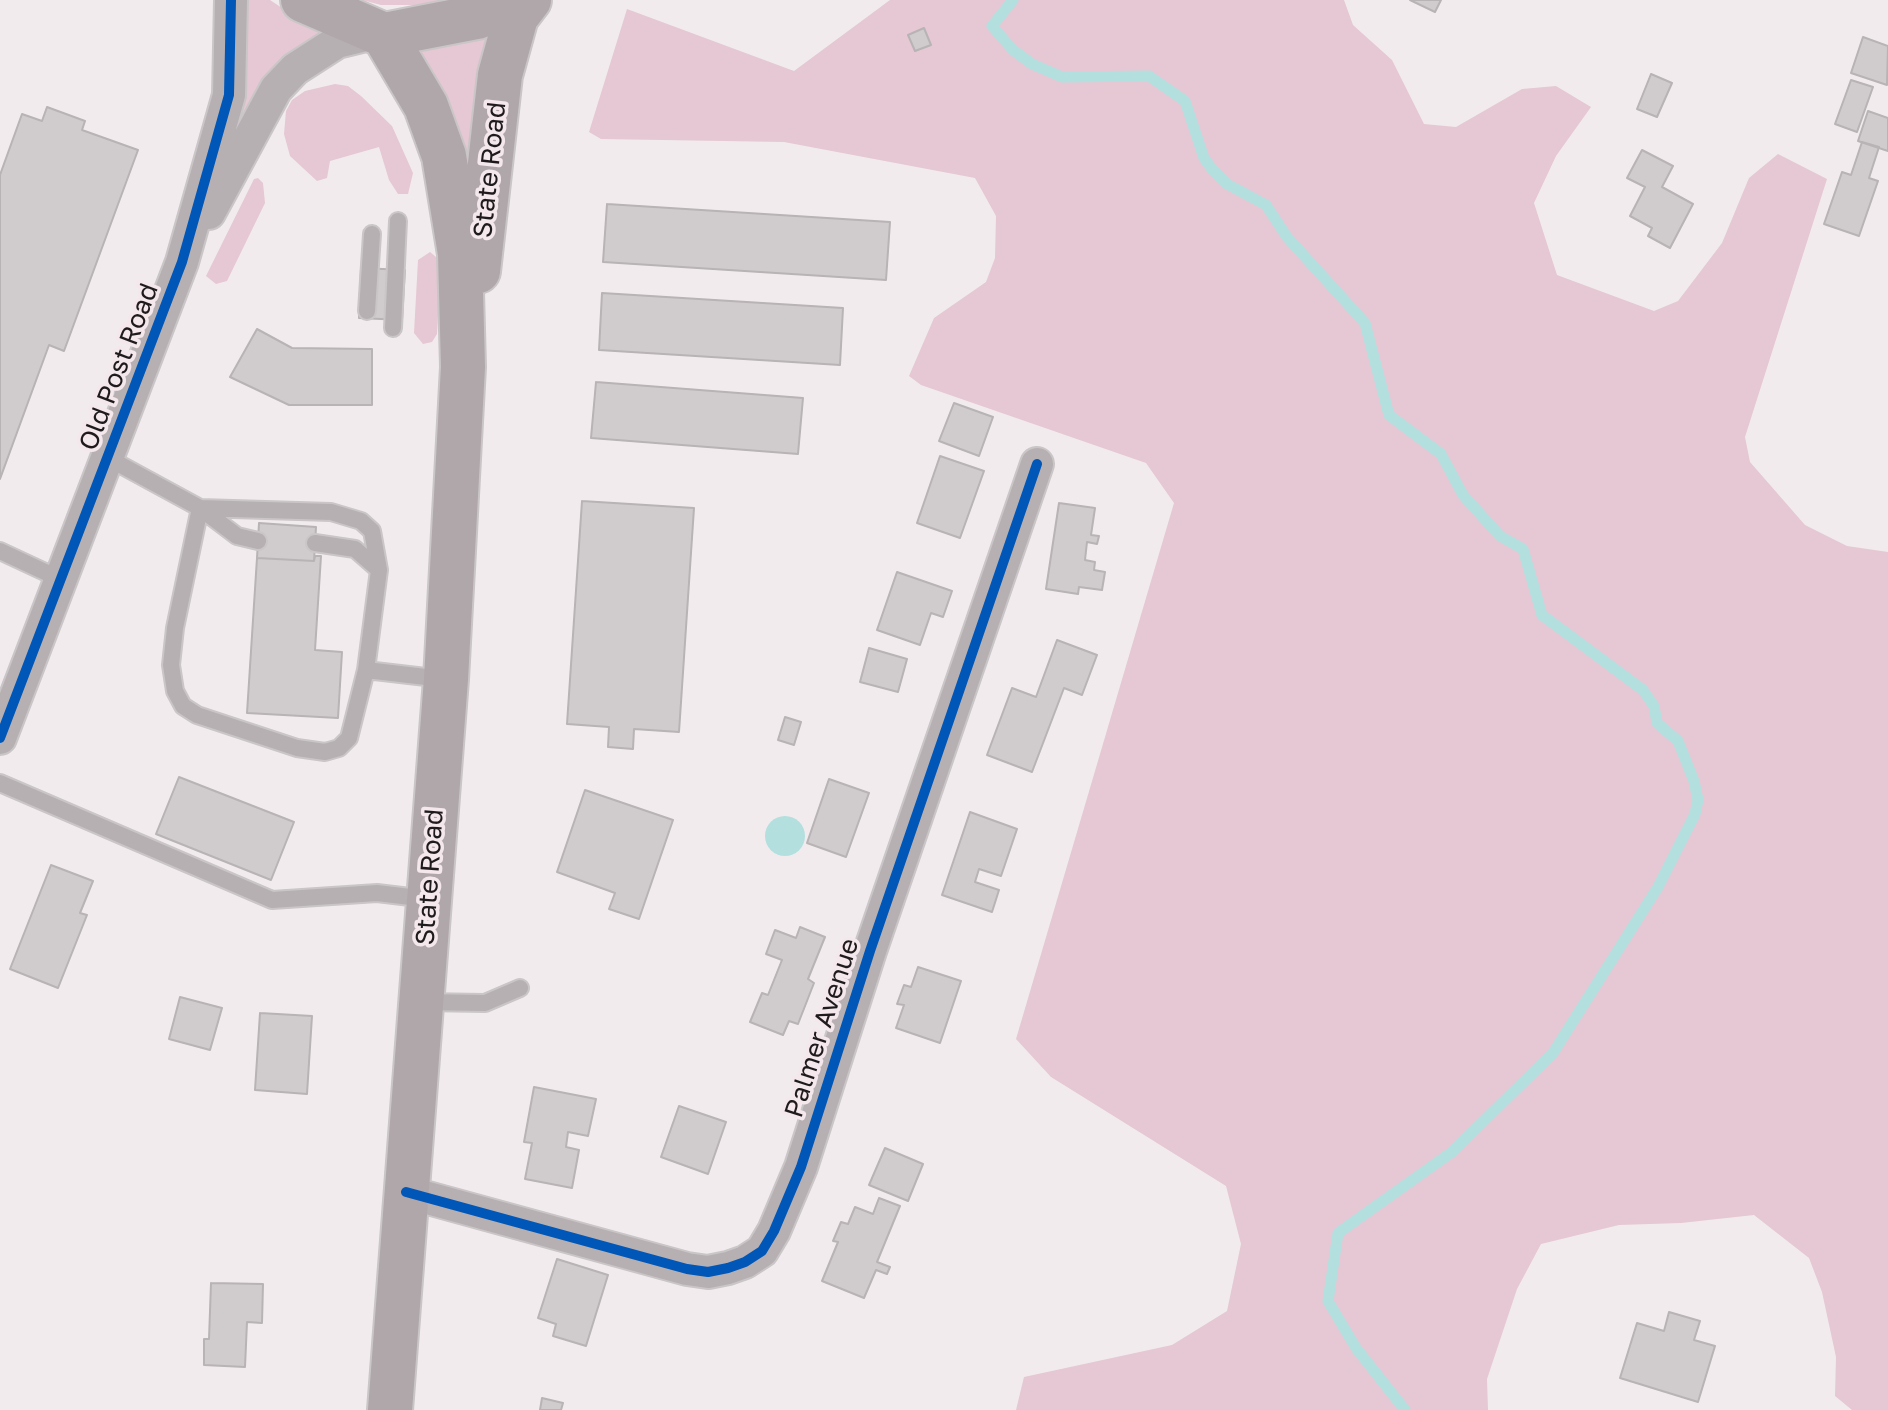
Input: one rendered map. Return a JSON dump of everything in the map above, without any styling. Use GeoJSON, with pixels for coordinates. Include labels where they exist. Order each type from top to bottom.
{"type":"FeatureCollection","features":[{"type":"Feature","properties":{"kind":"main road"},"geometry":{"type":"LineString","coordinates":[[303,0],[381,33],[477,17],[520,0]]}},
{"type":"Feature","properties":{"kind":"main road","name":"State Road"},"geometry":{"type":"LineString","coordinates":[[463,344],[479,265],[500,75],[516,17],[529,0]]}},
{"type":"Feature","properties":{"kind":"main road","name":"State Road"},"geometry":{"type":"LineString","coordinates":[[381,33],[426,106],[444,156],[460,254],[463,344],[446,679],[390,1410]]}},
{"type":"Feature","properties":{"kind":"street","name":"Old Post Road"},"geometry":{"type":"LineString","coordinates":[[0,738],[182,262],[229,95],[231,0]]}},
{"type":"Feature","properties":{"kind":"street","name":"Old Post Road"},"geometry":{"type":"LineString","coordinates":[[182,262],[276,89],[295,69],[337,42],[381,33]]}},
{"type":"Feature","properties":{"kind":"street","name":"Palmer Avenue"},"geometry":{"type":"LineString","coordinates":[[406,1192],[687,1269],[708,1272],[728,1268],[762,1251],[774,1231],[801,1167],[870,951],[1037,464]]}},
{"type":"Feature","properties":{"kind":"lane"},"geometry":{"type":"LineString","coordinates":[[393,328],[398,221]]}},
{"type":"Feature","properties":{"kind":"lane"},"geometry":{"type":"LineString","coordinates":[[367,311],[372,234]]}},
{"type":"Feature","properties":{"kind":"lane"},"geometry":{"type":"LineString","coordinates":[[108,458],[200,508],[237,536],[258,541]]}},
{"type":"Feature","properties":{"kind":"lane"},"geometry":{"type":"LineString","coordinates":[[200,508],[346,515],[372,531],[379,570],[366,670],[349,738],[339,748],[325,752],[283,743],[197,715],[183,706],[175,691],[171,665],[175,628],[200,508]]}},
{"type":"Feature","properties":{"kind":"lane"},"geometry":{"type":"LineString","coordinates":[[315,543],[355,549],[379,570]]}},
{"type":"Feature","properties":{"kind":"lane"},"geometry":{"type":"LineString","coordinates":[[0,551],[60,579]]}},
{"type":"Feature","properties":{"kind":"lane"},"geometry":{"type":"LineString","coordinates":[[366,670],[446,679]]}},
{"type":"Feature","properties":{"kind":"lane"},"geometry":{"type":"LineString","coordinates":[[0,783],[272,900],[377,893],[428,899]]}},
{"type":"Feature","properties":{"kind":"lane"},"geometry":{"type":"LineString","coordinates":[[421,1002],[485,1003],[520,988]]}},
{"type":"Feature","properties":{"kind":"shaded area"},"geometry":{"type":"Polygon","coordinates":[[[246,0],[270,0],[320,33],[289,54],[229,149],[247,58],[246,0]]]}},
{"type":"Feature","properties":{"kind":"shaded area"},"geometry":{"type":"Polygon","coordinates":[[[362,0],[450,0],[428,5],[381,5],[362,0]]]}},
{"type":"Feature","properties":{"kind":"shaded area"},"geometry":{"type":"Polygon","coordinates":[[[890,0],[1344,0],[1353,25],[1392,60],[1424,124],[1456,127],[1522,89],[1556,86],[1591,107],[1556,156],[1534,203],[1557,275],[1654,311],[1678,301],[1722,243],[1749,178],[1778,154],[1827,179],[1745,437],[1750,462],[1805,525],[1847,546],[1888,552],[1888,1410],[1852,1410],[1835,1396],[1836,1357],[1822,1292],[1809,1258],[1754,1215],[1681,1223],[1619,1225],[1541,1244],[1517,1289],[1487,1379],[1488,1410],[1016,1410],[1024,1377],[1172,1345],[1227,1311],[1241,1244],[1226,1186],[1051,1077],[1016,1039],[1174,503],[1146,463],[921,385],[909,376],[934,318],[986,282],[995,258],[996,216],[975,178],[784,142],[601,139],[589,132],[627,9],[794,71],[890,0]]]}},
{"type":"Feature","properties":{"kind":"shaded area"},"geometry":{"type":"Polygon","coordinates":[[[488,23],[472,118],[465,216],[446,108],[431,72],[412,40],[488,23]]]}},
{"type":"Feature","properties":{"kind":"shaded area"},"geometry":{"type":"Polygon","coordinates":[[[335,84],[348,86],[392,126],[413,173],[408,194],[398,194],[389,180],[379,147],[330,161],[327,178],[317,181],[290,156],[284,134],[286,111],[292,100],[305,91],[335,84]]]}},
{"type":"Feature","properties":{"kind":"shaded area"},"geometry":{"type":"Polygon","coordinates":[[[258,178],[263,183],[265,203],[227,281],[216,284],[206,276],[254,179],[258,178]]]}},
{"type":"Feature","properties":{"kind":"shaded area"},"geometry":{"type":"Polygon","coordinates":[[[430,252],[441,261],[437,334],[432,342],[423,344],[414,333],[418,260],[430,252]]]}},
{"type":"Feature","properties":{"kind":"water"},"geometry":{"type":"Polygon","coordinates":[[[785,816],[799,822],[805,836],[799,850],[785,856],[771,850],[765,836],[771,822],[785,816]]]}},
{"type":"Feature","properties":{"kind":"building"},"geometry":{"type":"Polygon","coordinates":[[[1410,0],[1441,0],[1435,12],[1410,0]]]}},
{"type":"Feature","properties":{"kind":"building"},"geometry":{"type":"Polygon","coordinates":[[[924,28],[931,45],[915,51],[908,35],[924,28]]]}},
{"type":"Feature","properties":{"kind":"building"},"geometry":{"type":"Polygon","coordinates":[[[1863,37],[1888,46],[1887,85],[1851,73],[1863,37]]]}},
{"type":"Feature","properties":{"kind":"building"},"geometry":{"type":"Polygon","coordinates":[[[1651,74],[1672,83],[1657,117],[1637,109],[1651,74]]]}},
{"type":"Feature","properties":{"kind":"building"},"geometry":{"type":"Polygon","coordinates":[[[1851,80],[1873,87],[1857,132],[1835,124],[1851,80]]]}},
{"type":"Feature","properties":{"kind":"building"},"geometry":{"type":"Polygon","coordinates":[[[47,107],[85,121],[82,130],[138,150],[64,351],[49,345],[0,479],[0,175],[22,114],[42,121],[47,107]]]}},
{"type":"Feature","properties":{"kind":"building"},"geometry":{"type":"Polygon","coordinates":[[[1868,111],[1888,118],[1888,151],[1858,141],[1868,111]]]}},
{"type":"Feature","properties":{"kind":"building"},"geometry":{"type":"Polygon","coordinates":[[[1862,142],[1879,147],[1869,178],[1878,181],[1859,236],[1824,224],[1842,172],[1851,175],[1862,142]]]}},
{"type":"Feature","properties":{"kind":"building"},"geometry":{"type":"Polygon","coordinates":[[[1642,150],[1673,166],[1662,187],[1693,204],[1670,248],[1648,236],[1652,228],[1630,216],[1645,187],[1627,178],[1642,150]]]}},
{"type":"Feature","properties":{"kind":"building"},"geometry":{"type":"Polygon","coordinates":[[[607,204],[890,222],[886,280],[603,262],[607,204]]]}},
{"type":"Feature","properties":{"kind":"building"},"geometry":{"type":"Polygon","coordinates":[[[361,268],[405,270],[402,320],[359,318],[361,268]]]}},
{"type":"Feature","properties":{"kind":"building"},"geometry":{"type":"Polygon","coordinates":[[[602,293],[843,308],[840,365],[599,350],[602,293]]]}},
{"type":"Feature","properties":{"kind":"building"},"geometry":{"type":"Polygon","coordinates":[[[257,329],[292,348],[372,349],[372,405],[289,405],[230,377],[257,329]]]}},
{"type":"Feature","properties":{"kind":"building"},"geometry":{"type":"Polygon","coordinates":[[[596,382],[803,398],[798,454],[591,438],[596,382]]]}},
{"type":"Feature","properties":{"kind":"building"},"geometry":{"type":"Polygon","coordinates":[[[954,403],[993,417],[979,456],[939,441],[954,403]]]}},
{"type":"Feature","properties":{"kind":"building"},"geometry":{"type":"Polygon","coordinates":[[[940,456],[984,471],[960,538],[917,523],[940,456]]]}},
{"type":"Feature","properties":{"kind":"building"},"geometry":{"type":"Polygon","coordinates":[[[582,501],[694,508],[679,732],[634,729],[633,749],[608,747],[609,727],[567,724],[582,501]]]}},
{"type":"Feature","properties":{"kind":"building"},"geometry":{"type":"Polygon","coordinates":[[[1059,503],[1095,508],[1091,535],[1099,536],[1097,544],[1087,542],[1085,560],[1095,562],[1094,570],[1105,572],[1102,590],[1079,587],[1078,594],[1046,589],[1059,503]]]}},
{"type":"Feature","properties":{"kind":"building"},"geometry":{"type":"Polygon","coordinates":[[[259,523],[316,527],[314,561],[257,558],[259,523]]]}},
{"type":"Feature","properties":{"kind":"building"},"geometry":{"type":"Polygon","coordinates":[[[315,556],[321,556],[315,650],[342,652],[338,718],[247,713],[257,558],[314,561],[315,556]]]}},
{"type":"Feature","properties":{"kind":"building"},"geometry":{"type":"Polygon","coordinates":[[[897,572],[952,591],[943,617],[931,613],[920,645],[877,630],[897,572]]]}},
{"type":"Feature","properties":{"kind":"building"},"geometry":{"type":"Polygon","coordinates":[[[1057,640],[1097,655],[1082,695],[1064,688],[1032,772],[987,755],[1012,688],[1036,697],[1057,640]]]}},
{"type":"Feature","properties":{"kind":"building"},"geometry":{"type":"Polygon","coordinates":[[[869,648],[907,659],[898,692],[860,682],[869,648]]]}},
{"type":"Feature","properties":{"kind":"building"},"geometry":{"type":"Polygon","coordinates":[[[785,717],[801,722],[794,745],[778,740],[785,717]]]}},
{"type":"Feature","properties":{"kind":"building"},"geometry":{"type":"Polygon","coordinates":[[[179,777],[294,822],[271,880],[156,834],[179,777]]]}},
{"type":"Feature","properties":{"kind":"building"},"geometry":{"type":"Polygon","coordinates":[[[829,779],[869,793],[846,857],[807,843],[829,779]]]}},
{"type":"Feature","properties":{"kind":"building"},"geometry":{"type":"Polygon","coordinates":[[[585,790],[673,820],[639,919],[609,909],[615,893],[557,872],[585,790]]]}},
{"type":"Feature","properties":{"kind":"building"},"geometry":{"type":"Polygon","coordinates":[[[970,812],[1017,829],[1001,876],[979,869],[975,882],[999,890],[992,912],[942,895],[970,812]]]}},
{"type":"Feature","properties":{"kind":"building"},"geometry":{"type":"Polygon","coordinates":[[[51,865],[93,881],[80,913],[87,915],[58,988],[10,969],[51,865]]]}},
{"type":"Feature","properties":{"kind":"building"},"geometry":{"type":"Polygon","coordinates":[[[800,927],[825,937],[808,979],[814,983],[798,1024],[789,1021],[783,1035],[750,1022],[762,993],[768,995],[782,960],[766,954],[775,930],[796,938],[800,927]]]}},
{"type":"Feature","properties":{"kind":"building"},"geometry":{"type":"Polygon","coordinates":[[[918,967],[961,981],[940,1043],[896,1028],[904,1005],[897,1004],[904,985],[911,987],[918,967]]]}},
{"type":"Feature","properties":{"kind":"building"},"geometry":{"type":"Polygon","coordinates":[[[180,997],[222,1008],[210,1050],[169,1039],[180,997]]]}},
{"type":"Feature","properties":{"kind":"building"},"geometry":{"type":"Polygon","coordinates":[[[260,1013],[312,1016],[307,1094],[255,1090],[260,1013]]]}},
{"type":"Feature","properties":{"kind":"building"},"geometry":{"type":"Polygon","coordinates":[[[534,1087],[596,1099],[588,1136],[568,1132],[566,1147],[579,1150],[572,1188],[525,1179],[532,1143],[524,1142],[534,1087]]]}},
{"type":"Feature","properties":{"kind":"building"},"geometry":{"type":"Polygon","coordinates":[[[679,1106],[726,1122],[708,1174],[661,1157],[679,1106]]]}},
{"type":"Feature","properties":{"kind":"building"},"geometry":{"type":"Polygon","coordinates":[[[885,1148],[923,1164],[908,1201],[869,1185],[885,1148]]]}},
{"type":"Feature","properties":{"kind":"building"},"geometry":{"type":"Polygon","coordinates":[[[879,1198],[900,1206],[877,1262],[890,1267],[887,1274],[876,1270],[864,1298],[822,1281],[838,1242],[833,1241],[841,1222],[848,1224],[855,1207],[873,1214],[879,1198]]]}},
{"type":"Feature","properties":{"kind":"building"},"geometry":{"type":"Polygon","coordinates":[[[557,1259],[608,1275],[586,1346],[553,1336],[556,1324],[538,1318],[557,1259]]]}},
{"type":"Feature","properties":{"kind":"building"},"geometry":{"type":"Polygon","coordinates":[[[211,1283],[263,1284],[262,1323],[247,1322],[245,1367],[204,1365],[204,1339],[209,1339],[211,1283]]]}},
{"type":"Feature","properties":{"kind":"building"},"geometry":{"type":"Polygon","coordinates":[[[1669,1312],[1700,1321],[1694,1340],[1715,1346],[1698,1402],[1620,1378],[1637,1323],[1664,1331],[1669,1312]]]}},
{"type":"Feature","properties":{"kind":"building"},"geometry":{"type":"Polygon","coordinates":[[[542,1398],[563,1403],[561,1410],[540,1410],[542,1398]]]}},
{"type":"Feature","properties":{"kind":"waterway"},"geometry":{"type":"LineString","coordinates":[[1013,0],[992,26],[1013,50],[1032,64],[1062,77],[1149,76],[1185,101],[1204,158],[1212,169],[1227,184],[1266,205],[1287,237],[1365,323],[1389,415],[1441,454],[1463,495],[1500,536],[1523,549],[1542,615],[1643,690],[1654,706],[1657,723],[1678,741],[1694,781],[1698,800],[1695,814],[1658,887],[1553,1053],[1452,1152],[1338,1233],[1328,1301],[1356,1348],[1405,1410]]}},
{"type":"Feature","properties":{"kind":"cycle path"},"geometry":{"type":"LineString","coordinates":[[0,738],[182,262],[229,95],[231,0]]}},
{"type":"Feature","properties":{"kind":"cycle path"},"geometry":{"type":"LineString","coordinates":[[406,1192],[687,1269],[708,1272],[728,1268],[762,1251],[774,1231],[801,1167],[870,951],[1037,464]]}}]}
